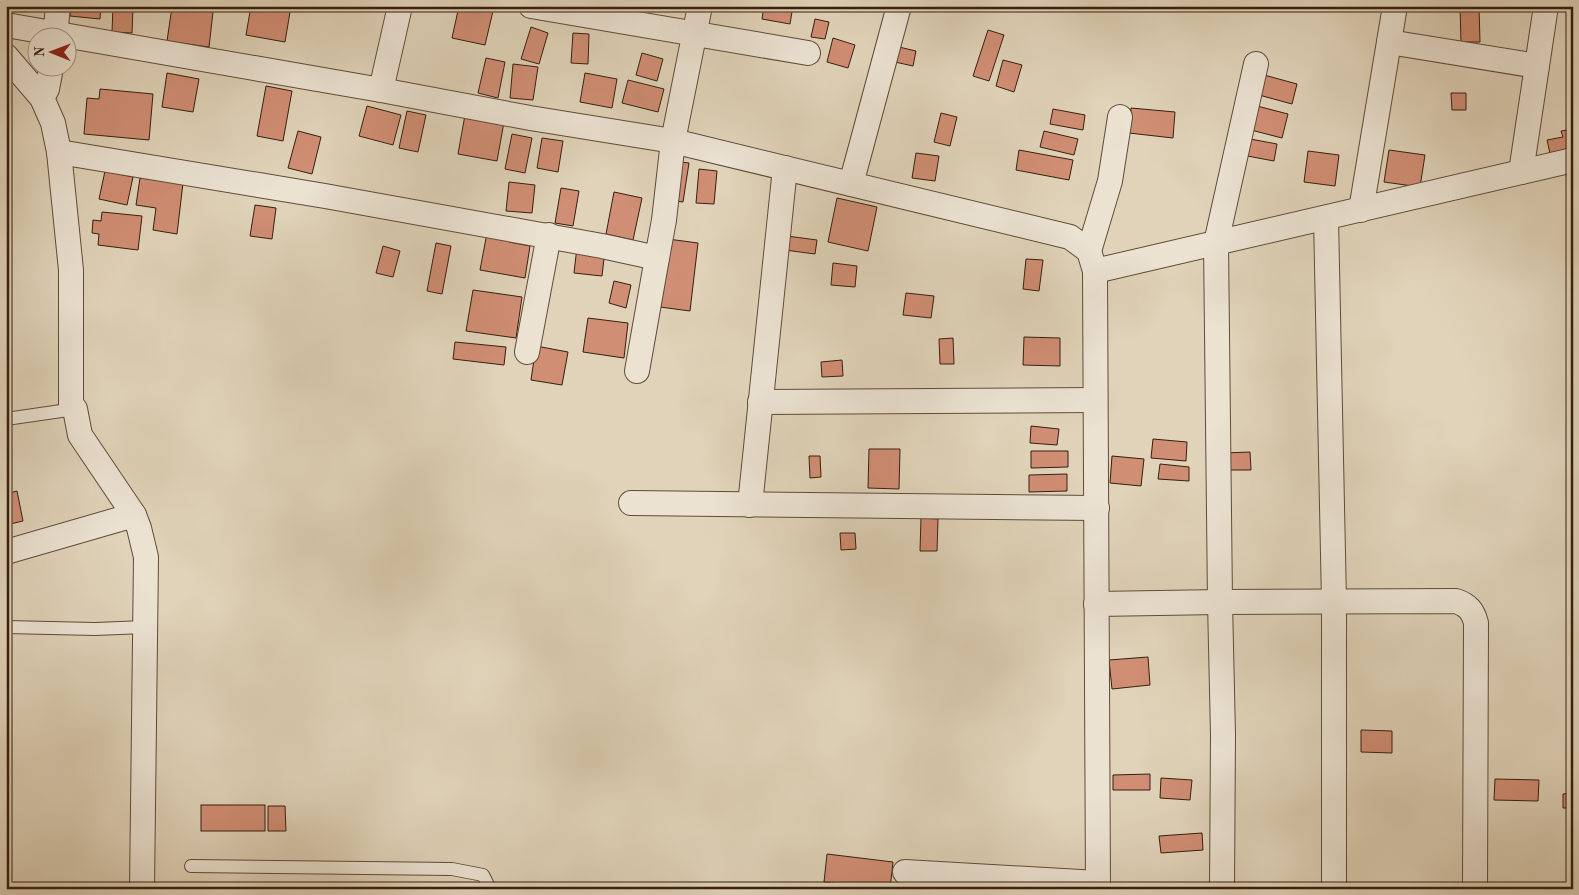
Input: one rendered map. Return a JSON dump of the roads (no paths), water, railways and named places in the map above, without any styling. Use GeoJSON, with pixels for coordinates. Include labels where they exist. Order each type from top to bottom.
{"type":"FeatureCollection","features":[{"type":"Feature","properties":{"kind":"street"},"geometry":{"type":"LineString","coordinates":[[56,28],[58,6]]}},
{"type":"Feature","properties":{"kind":"street"},"geometry":{"type":"LineString","coordinates":[[381,90],[400,6]]}},
{"type":"Feature","properties":{"kind":"street"},"geometry":{"type":"LineString","coordinates":[[531,6],[808,52]]}},
{"type":"Feature","properties":{"kind":"street"},"geometry":{"type":"LineString","coordinates":[[637,371],[664,220],[672,141],[700,6]]}},
{"type":"Feature","properties":{"kind":"street"},"geometry":{"type":"LineString","coordinates":[[851,184],[899,6]]}},
{"type":"Feature","properties":{"kind":"street"},"geometry":{"type":"LineString","coordinates":[[1361,210],[1395,6]]}},
{"type":"Feature","properties":{"kind":"street"},"geometry":{"type":"LineString","coordinates":[[1521,172],[1546,6]]}},
{"type":"Feature","properties":{"kind":"street"},"geometry":{"type":"LineString","coordinates":[[6,25],[28,29]]}},
{"type":"Feature","properties":{"kind":"street"},"geometry":{"type":"LineString","coordinates":[[78,39],[672,141],[1070,237],[1092,261]]}},
{"type":"Feature","properties":{"kind":"street"},"geometry":{"type":"LineString","coordinates":[[1389,42],[1537,66]]}},
{"type":"Feature","properties":{"kind":"street"},"geometry":{"type":"LineString","coordinates":[[10,63],[42,98],[53,123],[60,152],[70,270],[72,404],[75,409],[80,435],[134,515],[140,528],[146,556],[142,889]]}},
{"type":"Feature","properties":{"kind":"street"},"geometry":{"type":"LineString","coordinates":[[1222,889],[1223,735],[1216,243],[1256,64]]}},
{"type":"Feature","properties":{"kind":"street"},"geometry":{"type":"LineString","coordinates":[[42,98],[47,89],[49,78]]}},
{"type":"Feature","properties":{"kind":"street"},"geometry":{"type":"LineString","coordinates":[[905,872],[1098,886],[1096,400],[1092,261],[1110,181],[1120,117]]}},
{"type":"Feature","properties":{"kind":"street"},"geometry":{"type":"LineString","coordinates":[[60,152],[549,235],[657,258]]}},
{"type":"Feature","properties":{"kind":"street"},"geometry":{"type":"LineString","coordinates":[[1092,261],[1216,243],[1573,160]]}},
{"type":"Feature","properties":{"kind":"street"},"geometry":{"type":"LineString","coordinates":[[750,505],[785,168]]}},
{"type":"Feature","properties":{"kind":"street"},"geometry":{"type":"LineString","coordinates":[[1326,218],[1334,602],[1334,889]]}},
{"type":"Feature","properties":{"kind":"street"},"geometry":{"type":"LineString","coordinates":[[527,352],[549,235]]}},
{"type":"Feature","properties":{"kind":"street"},"geometry":{"type":"LineString","coordinates":[[760,402],[1096,400]]}},
{"type":"Feature","properties":{"kind":"street"},"geometry":{"type":"LineString","coordinates":[[630,503],[1097,508]]}},
{"type":"Feature","properties":{"kind":"street"},"geometry":{"type":"LineString","coordinates":[[6,552],[134,515]]}},
{"type":"Feature","properties":{"kind":"street"},"geometry":{"type":"LineString","coordinates":[[1096,604],[1456,601],[1466,604],[1474,614],[1476,623],[1475,889]]}},
{"type":"Feature","properties":{"kind":"lane"},"geometry":{"type":"LineString","coordinates":[[6,419],[75,409]]}},
{"type":"Feature","properties":{"kind":"lane"},"geometry":{"type":"LineString","coordinates":[[6,627],[95,630],[145,627]]}},
{"type":"Feature","properties":{"kind":"lane"},"geometry":{"type":"LineString","coordinates":[[191,866],[452,869],[483,874],[490,889]]}}]}
